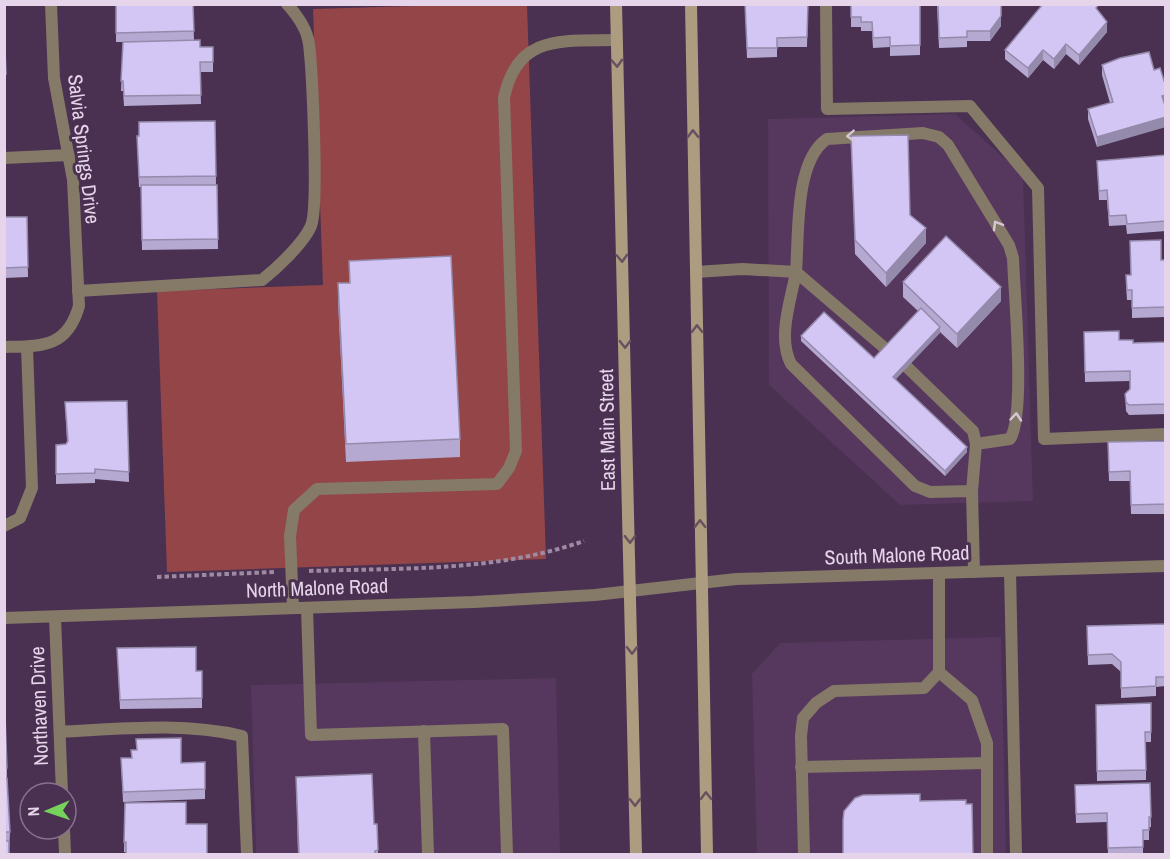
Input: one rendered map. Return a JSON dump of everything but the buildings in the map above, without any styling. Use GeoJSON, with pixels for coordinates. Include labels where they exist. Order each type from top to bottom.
{"type":"FeatureCollection","features":[{"type":"Feature","properties":{"kind":"main road","name":"East Main Street"},"geometry":{"type":"LineString","coordinates":[[616,4],[636,855]]}},
{"type":"Feature","properties":{"kind":"main road"},"geometry":{"type":"LineString","coordinates":[[691,4],[707,855]]}},
{"type":"Feature","properties":{"kind":"street","name":"Salvia Springs Drive"},"geometry":{"type":"LineString","coordinates":[[27,346],[42,346],[56,341],[67,332],[77,313],[73,180],[54,78],[51,4]]}},
{"type":"Feature","properties":{"kind":"street"},"geometry":{"type":"LineString","coordinates":[[78,291],[262,280],[280,266],[312,226],[314,178],[309,42],[298,16],[287,4]]}},
{"type":"Feature","properties":{"kind":"street"},"geometry":{"type":"LineString","coordinates":[[826,4],[827,109],[970,106],[1038,188],[1044,439],[1166,434]]}},
{"type":"Feature","properties":{"kind":"street"},"geometry":{"type":"LineString","coordinates":[[293,608],[290,536],[294,510],[318,489],[497,484],[509,468],[516,451],[504,98],[507,80],[516,63],[529,51],[546,44],[616,40]]}},
{"type":"Feature","properties":{"kind":"street"},"geometry":{"type":"LineString","coordinates":[[972,491],[930,492],[915,486],[791,364],[786,354],[784,339],[796,272],[803,182],[809,158],[817,146],[826,139],[923,133],[939,137],[948,145],[1003,235],[1013,258],[1017,405],[1015,431],[1010,439],[976,444]]}},
{"type":"Feature","properties":{"kind":"street"},"geometry":{"type":"LineString","coordinates":[[4,158],[69,155]]}},
{"type":"Feature","properties":{"kind":"street"},"geometry":{"type":"LineString","coordinates":[[696,272],[742,269],[796,272],[887,350]]}},
{"type":"Feature","properties":{"kind":"street"},"geometry":{"type":"LineString","coordinates":[[4,347],[27,346],[32,488],[20,518],[4,526]]}},
{"type":"Feature","properties":{"kind":"street"},"geometry":{"type":"LineString","coordinates":[[908,367],[973,431],[976,444],[972,491],[974,572]]}},
{"type":"Feature","properties":{"kind":"street","name":"South Malone Road"},"geometry":{"type":"LineString","coordinates":[[631,591],[736,579],[1166,567]]}},
{"type":"Feature","properties":{"kind":"street"},"geometry":{"type":"LineString","coordinates":[[1010,571],[1016,855]]}},
{"type":"Feature","properties":{"kind":"street"},"geometry":{"type":"LineString","coordinates":[[804,855],[801,767],[803,718],[816,703],[834,691],[924,688],[939,672],[939,573]]}},
{"type":"Feature","properties":{"kind":"street","name":"North Malone Road"},"geometry":{"type":"LineString","coordinates":[[4,618],[474,602],[631,591]]}},
{"type":"Feature","properties":{"kind":"street"},"geometry":{"type":"LineString","coordinates":[[307,608],[311,735],[503,729],[507,855]]}},
{"type":"Feature","properties":{"kind":"street","name":"Northaven Drive"},"geometry":{"type":"LineString","coordinates":[[55,616],[62,781]]}},
{"type":"Feature","properties":{"kind":"street"},"geometry":{"type":"LineString","coordinates":[[939,672],[972,700],[987,743],[987,855]]}},
{"type":"Feature","properties":{"kind":"street"},"geometry":{"type":"LineString","coordinates":[[60,732],[168,726],[216,730],[242,736],[247,855]]}},
{"type":"Feature","properties":{"kind":"street"},"geometry":{"type":"LineString","coordinates":[[424,731],[428,855]]}},
{"type":"Feature","properties":{"kind":"street"},"geometry":{"type":"LineString","coordinates":[[801,767],[987,763]]}},
{"type":"Feature","properties":{"kind":"path"},"geometry":{"type":"LineString","coordinates":[[157,577],[481,565],[548,554],[584,541]]}},
{"type":"Feature","properties":{"kind":"shaded area"},"geometry":{"type":"Polygon","coordinates":[[[527,5],[546,559],[167,572],[157,291],[323,285],[313,9],[527,5]]]}},
{"type":"Feature","properties":{"kind":"shaded area"},"geometry":{"type":"Polygon","coordinates":[[[955,114],[1023,175],[1033,501],[900,505],[769,385],[768,119],[955,114]]]}},
{"type":"Feature","properties":{"kind":"shaded area"},"geometry":{"type":"Polygon","coordinates":[[[1001,637],[1006,854],[757,854],[752,674],[780,643],[1001,637]]]}},
{"type":"Feature","properties":{"kind":"shaded area"},"geometry":{"type":"Polygon","coordinates":[[[556,678],[560,854],[256,854],[251,685],[556,678]]]}}]}
